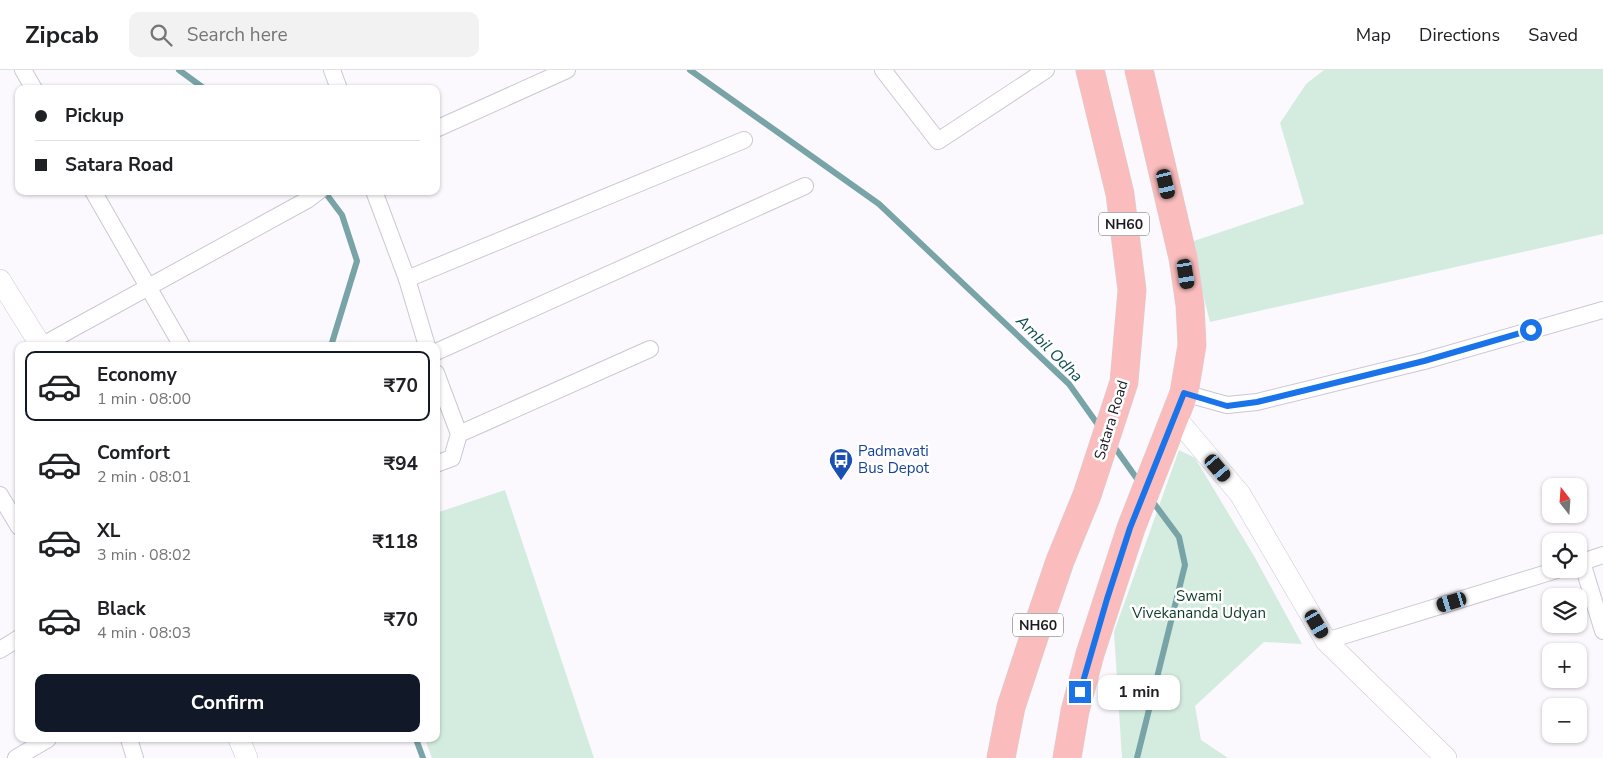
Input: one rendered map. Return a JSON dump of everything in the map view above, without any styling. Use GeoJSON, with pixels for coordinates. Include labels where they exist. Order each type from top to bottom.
{"type":"FeatureCollection","features":[{"type":"Feature","properties":{"kind":"highway","name":"Satara Road"},"geometry":{"type":"LineString","coordinates":[[1000,758],[1020,680],[1060,561],[1087,495],[1124,382],[1132,290],[1120,194],[1090,70]]}},
{"type":"Feature","properties":{"kind":"highway"},"geometry":{"type":"LineString","coordinates":[[1067,758],[1075,711],[1090,654],[1130,528],[1179,405],[1192,345],[1190,305],[1183,258],[1139,70]]}},
{"type":"Feature","properties":{"kind":"street"},"geometry":{"type":"LineString","coordinates":[[24,70],[32,85]]}},
{"type":"Feature","properties":{"kind":"street"},"geometry":{"type":"LineString","coordinates":[[332,70],[338,85]]}},
{"type":"Feature","properties":{"kind":"street"},"geometry":{"type":"LineString","coordinates":[[440,127],[567,70]]}},
{"type":"Feature","properties":{"kind":"street"},"geometry":{"type":"LineString","coordinates":[[883,70],[938,141],[1046,70]]}},
{"type":"Feature","properties":{"kind":"street"},"geometry":{"type":"LineString","coordinates":[[407,279],[744,140]]}},
{"type":"Feature","properties":{"kind":"street"},"geometry":{"type":"LineString","coordinates":[[440,350],[805,186]]}},
{"type":"Feature","properties":{"kind":"street"},"geometry":{"type":"LineString","coordinates":[[95,195],[180,342]]}},
{"type":"Feature","properties":{"kind":"street"},"geometry":{"type":"LineString","coordinates":[[376,195],[407,279],[426,342]]}},
{"type":"Feature","properties":{"kind":"street"},"geometry":{"type":"LineString","coordinates":[[48,342],[313,196]]}},
{"type":"Feature","properties":{"kind":"street"},"geometry":{"type":"LineString","coordinates":[[0,280],[39,342]]}},
{"type":"Feature","properties":{"kind":"street"},"geometry":{"type":"LineString","coordinates":[[1179,405],[1227,406],[1257,402],[1424,361],[1603,310]]}},
{"type":"Feature","properties":{"kind":"street"},"geometry":{"type":"LineString","coordinates":[[459,434],[650,349]]}},
{"type":"Feature","properties":{"kind":"street"},"geometry":{"type":"LineString","coordinates":[[440,384],[459,434],[452,458],[440,462]]}},
{"type":"Feature","properties":{"kind":"street"},"geometry":{"type":"LineString","coordinates":[[1179,405],[1240,494],[1326,640],[1446,758]]}},
{"type":"Feature","properties":{"kind":"street"},"geometry":{"type":"LineString","coordinates":[[0,495],[10,522]]}},
{"type":"Feature","properties":{"kind":"street"},"geometry":{"type":"LineString","coordinates":[[1587,560],[1603,555]]}},
{"type":"Feature","properties":{"kind":"street"},"geometry":{"type":"LineString","coordinates":[[1326,640],[1542,574]]}},
{"type":"Feature","properties":{"kind":"street"},"geometry":{"type":"LineString","coordinates":[[1585,578],[1603,631]]}},
{"type":"Feature","properties":{"kind":"street"},"geometry":{"type":"LineString","coordinates":[[0,650],[15,641]]}},
{"type":"Feature","properties":{"kind":"street"},"geometry":{"type":"LineString","coordinates":[[16,758],[43,742]]}},
{"type":"Feature","properties":{"kind":"street"},"geometry":{"type":"LineString","coordinates":[[130,742],[135,758]]}},
{"type":"Feature","properties":{"kind":"street"},"geometry":{"type":"LineString","coordinates":[[240,742],[247,758]]}},
{"type":"Feature","properties":{"kind":"green space"},"geometry":{"type":"Polygon","coordinates":[[[1324,70],[1603,70],[1603,234],[1210,322],[1188,243],[1304,204],[1280,123],[1306,84],[1324,70]]]}},
{"type":"Feature","properties":{"kind":"green space","name":"Swami Vivekananda Udyan"},"geometry":{"type":"Polygon","coordinates":[[[1179,450],[1195,458],[1254,556],[1302,644],[1264,642],[1195,706],[1201,740],[1228,758],[1122,758],[1114,632],[1179,450]]]}},
{"type":"Feature","properties":{"kind":"green space"},"geometry":{"type":"Polygon","coordinates":[[[505,490],[594,758],[432,758],[426,742],[440,742],[440,512],[505,490]]]}},
{"type":"Feature","properties":{"kind":"waterway"},"geometry":{"type":"LineString","coordinates":[[179,70],[200,85]]}},
{"type":"Feature","properties":{"kind":"waterway","name":"Ambil Odha"},"geometry":{"type":"LineString","coordinates":[[690,70],[879,204],[1069,384],[1101,429]]}},
{"type":"Feature","properties":{"kind":"waterway"},"geometry":{"type":"LineString","coordinates":[[327,195],[342,215],[357,261],[332,342]]}},
{"type":"Feature","properties":{"kind":"waterway","name":"Ambil Odha"},"geometry":{"type":"LineString","coordinates":[[1113,445],[1140,483]]}},
{"type":"Feature","properties":{"kind":"waterway","name":"Ambil Odha"},"geometry":{"type":"LineString","coordinates":[[1137,758],[1185,565],[1179,537],[1150,498]]}},
{"type":"Feature","properties":{"kind":"waterway"},"geometry":{"type":"LineString","coordinates":[[417,742],[423,758]]}},
{"type":"Feature","properties":{"kind":"place","name":"Padmavati Bus Depot"},"geometry":{"type":"Point","coordinates":[841,481]}},
{"type":"Feature","properties":{"kind":"route"},"geometry":{"type":"LineString","coordinates":[[1080,692],[1090,654],[1130,528],[1184,393],[1227,406],[1257,402],[1424,361],[1531,330]]}}]}
